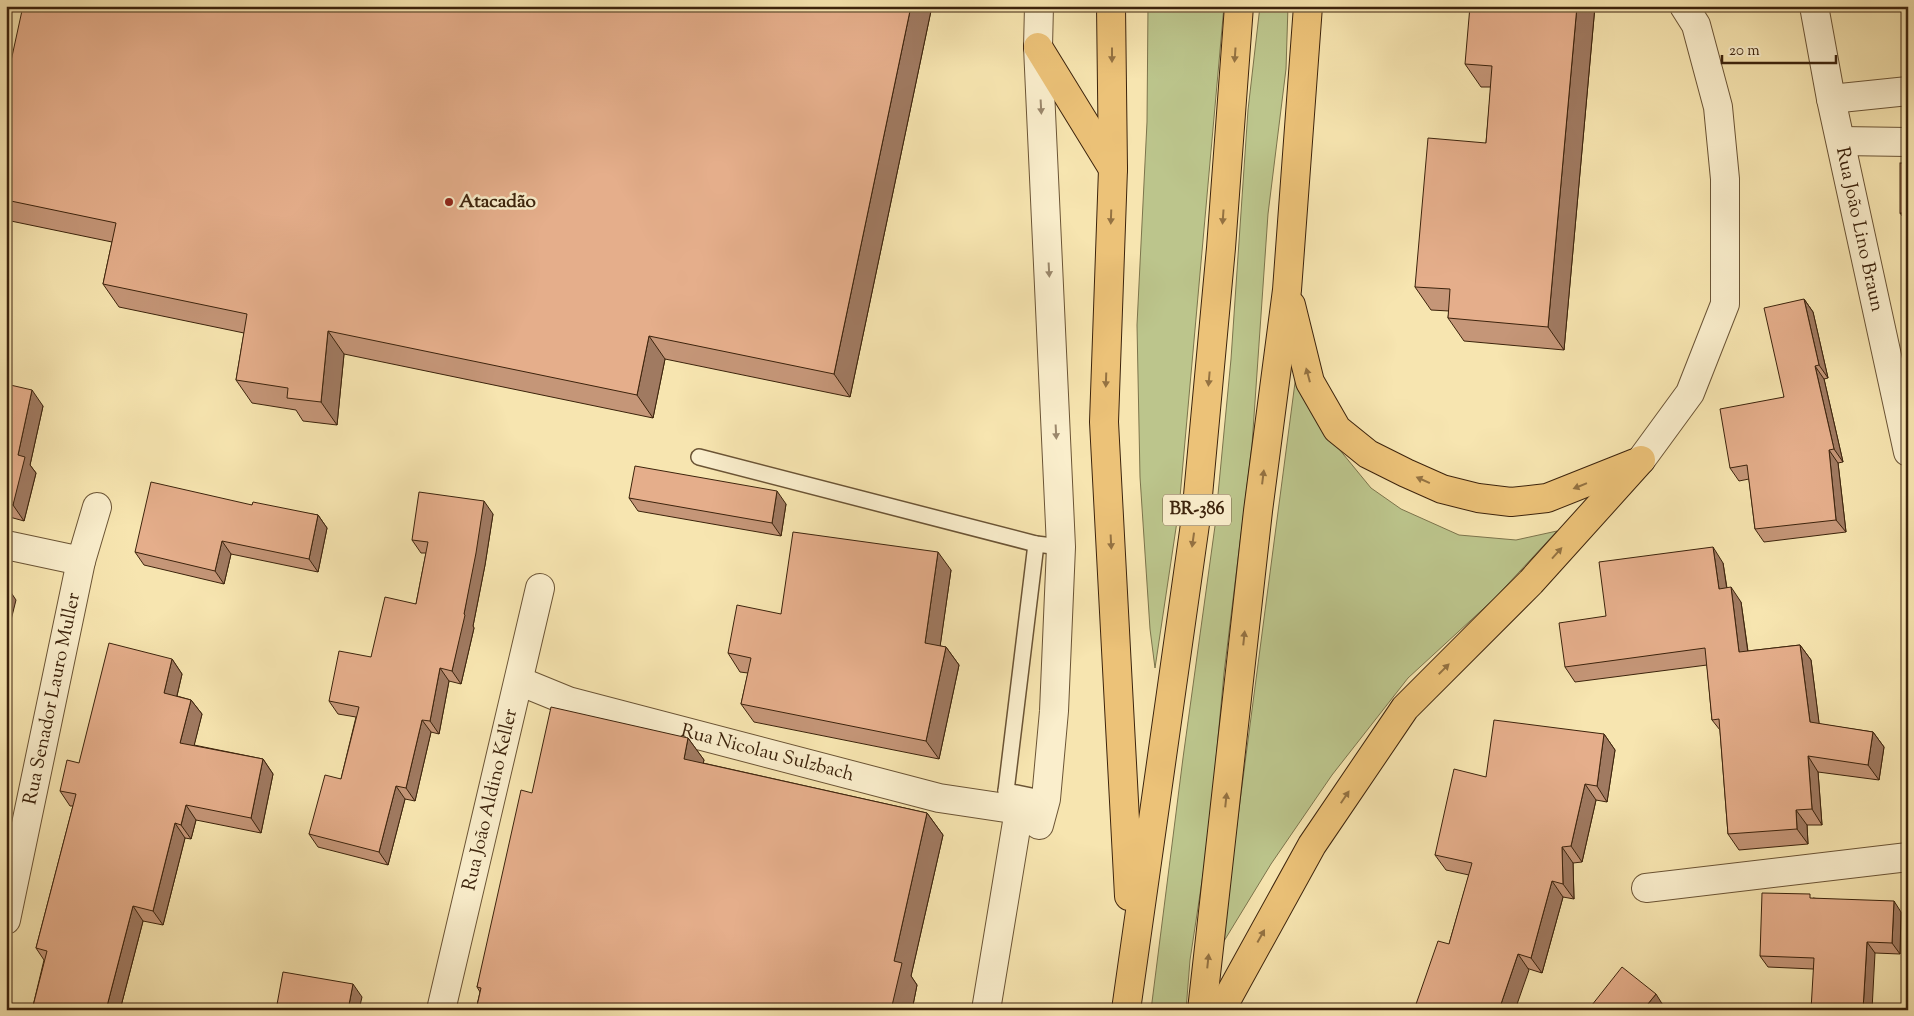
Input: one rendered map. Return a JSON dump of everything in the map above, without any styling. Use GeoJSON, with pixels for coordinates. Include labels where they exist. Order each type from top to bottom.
{"type":"FeatureCollection","features":[{"type":"Feature","properties":{"kind":"highway"},"geometry":{"type":"LineString","coordinates":[[1111,6],[1113,169],[1104,422],[1132,960]]}},
{"type":"Feature","properties":{"kind":"highway","name":"BR-386"},"geometry":{"type":"LineString","coordinates":[[1126,1010],[1196,517],[1221,248],[1239,6]]}},
{"type":"Feature","properties":{"kind":"highway","name":"BR-386"},"geometry":{"type":"LineString","coordinates":[[1202,1010],[1258,511],[1287,290],[1308,6]]}},
{"type":"Feature","properties":{"kind":"highway"},"geometry":{"type":"LineString","coordinates":[[1038,47],[1113,169]]}},
{"type":"Feature","properties":{"kind":"highway"},"geometry":{"type":"LineString","coordinates":[[1287,290],[1310,382],[1337,429],[1368,454],[1406,473],[1442,489],[1478,498],[1511,502],[1547,498],[1641,460]]}},
{"type":"Feature","properties":{"kind":"highway"},"geometry":{"type":"LineString","coordinates":[[1221,1010],[1312,845],[1405,708],[1531,582],[1641,460]]}},
{"type":"Feature","properties":{"kind":"street"},"geometry":{"type":"LineString","coordinates":[[1013,800],[1039,825],[1046,799],[1054,711],[1038,47],[1039,6]]}},
{"type":"Feature","properties":{"kind":"street"},"geometry":{"type":"LineString","coordinates":[[1641,460],[1690,393],[1725,304],[1725,179],[1718,107],[1696,25],[1684,6]]}},
{"type":"Feature","properties":{"kind":"street","name":"Rua João Lino Braun"},"geometry":{"type":"LineString","coordinates":[[1814,6],[1831,99],[1908,452]]}},
{"type":"Feature","properties":{"kind":"street"},"geometry":{"type":"LineString","coordinates":[[1831,99],[1908,91]]}},
{"type":"Feature","properties":{"kind":"street"},"geometry":{"type":"LineString","coordinates":[[1841,141],[1908,142]]}},
{"type":"Feature","properties":{"kind":"street","name":"Rua Senador Lauro Muller"},"geometry":{"type":"LineString","coordinates":[[6,920],[81,561],[97,507]]}},
{"type":"Feature","properties":{"kind":"street"},"geometry":{"type":"LineString","coordinates":[[6,545],[81,561]]}},
{"type":"Feature","properties":{"kind":"street","name":"Rua João Aldino Keller"},"geometry":{"type":"LineString","coordinates":[[441,1010],[540,588]]}},
{"type":"Feature","properties":{"kind":"street","name":"Rua Nicolau Sulzbach"},"geometry":{"type":"LineString","coordinates":[[519,681],[568,701],[939,798],[1013,800]]}},
{"type":"Feature","properties":{"kind":"street"},"geometry":{"type":"LineString","coordinates":[[986,1010],[1013,800]]}},
{"type":"Feature","properties":{"kind":"street"},"geometry":{"type":"LineString","coordinates":[[1646,888],[1908,857]]}},
{"type":"Feature","properties":{"kind":"lane"},"geometry":{"type":"LineString","coordinates":[[699,457],[1049,546],[1013,800]]}},
{"type":"Feature","properties":{"kind":"green space"},"geometry":{"type":"Polygon","coordinates":[[[1148,6],[1224,6],[1179,508],[1155,668],[1150,629],[1140,477],[1137,325],[1147,122],[1148,6]]]}},
{"type":"Feature","properties":{"kind":"green space"},"geometry":{"type":"Polygon","coordinates":[[[1260,6],[1288,6],[1286,69],[1268,214],[1252,445],[1224,673],[1209,835],[1190,960],[1186,1010],[1151,1010],[1215,526],[1231,359],[1248,110],[1260,6]]]}},
{"type":"Feature","properties":{"kind":"green space"},"geometry":{"type":"Polygon","coordinates":[[[1296,375],[1317,415],[1339,449],[1371,488],[1401,509],[1459,535],[1516,540],[1557,531],[1495,598],[1408,678],[1332,775],[1271,864],[1221,946],[1296,375]]]}},
{"type":"Feature","properties":{"kind":"building","name":"Atacadão"},"geometry":{"type":"Polygon","coordinates":[[[23,6],[911,6],[834,374],[649,336],[637,395],[328,331],[321,402],[287,398],[288,388],[236,380],[247,314],[103,284],[116,223],[6,200],[6,84],[23,6]]]}},
{"type":"Feature","properties":{"kind":"building"},"geometry":{"type":"Polygon","coordinates":[[[1470,6],[1577,6],[1548,327],[1448,318],[1450,289],[1415,287],[1428,138],[1486,143],[1492,66],[1465,64],[1470,6]]]}},
{"type":"Feature","properties":{"kind":"building"},"geometry":{"type":"Polygon","coordinates":[[[1900,163],[1908,163],[1908,213],[1900,213],[1900,163]]]}},
{"type":"Feature","properties":{"kind":"building"},"geometry":{"type":"Polygon","coordinates":[[[1804,299],[1819,365],[1815,366],[1834,449],[1829,450],[1836,520],[1755,529],[1747,465],[1730,468],[1720,409],[1784,397],[1764,308],[1804,299]]]}},
{"type":"Feature","properties":{"kind":"building"},"geometry":{"type":"Polygon","coordinates":[[[6,384],[32,390],[18,455],[25,457],[13,505],[6,503],[6,384]]]}},
{"type":"Feature","properties":{"kind":"building"},"geometry":{"type":"Polygon","coordinates":[[[635,466],[777,491],[772,523],[629,498],[635,466]]]}},
{"type":"Feature","properties":{"kind":"building"},"geometry":{"type":"Polygon","coordinates":[[[151,482],[252,505],[253,502],[318,515],[309,559],[222,541],[215,571],[135,552],[151,482]]]}},
{"type":"Feature","properties":{"kind":"building"},"geometry":{"type":"Polygon","coordinates":[[[419,492],[484,501],[465,615],[452,671],[440,668],[430,721],[422,720],[406,788],[396,786],[379,852],[309,834],[325,775],[341,779],[359,707],[329,701],[339,651],[371,657],[385,597],[416,604],[428,542],[412,540],[419,492]]]}},
{"type":"Feature","properties":{"kind":"building"},"geometry":{"type":"Polygon","coordinates":[[[793,532],[938,552],[925,643],[946,647],[926,741],[741,704],[751,658],[728,653],[737,605],[781,614],[793,532]]]}},
{"type":"Feature","properties":{"kind":"building"},"geometry":{"type":"Polygon","coordinates":[[[1713,547],[1719,589],[1731,587],[1739,652],[1800,645],[1810,722],[1873,732],[1868,765],[1808,756],[1812,809],[1796,810],[1797,829],[1728,834],[1719,719],[1712,720],[1705,648],[1565,667],[1559,623],[1606,616],[1599,562],[1713,547]]]}},
{"type":"Feature","properties":{"kind":"building"},"geometry":{"type":"Polygon","coordinates":[[[109,643],[172,659],[164,693],[191,700],[180,743],[263,759],[251,818],[186,805],[181,825],[175,823],[153,911],[133,906],[106,1010],[32,1010],[47,951],[36,948],[76,794],[60,791],[67,760],[79,763],[109,643]]]}},
{"type":"Feature","properties":{"kind":"building"},"geometry":{"type":"Polygon","coordinates":[[[551,707],[688,738],[684,759],[927,813],[894,961],[902,963],[891,1010],[610,1010],[590,1005],[589,1010],[476,1010],[481,988],[477,987],[521,790],[532,793],[551,707]]]}},
{"type":"Feature","properties":{"kind":"building"},"geometry":{"type":"Polygon","coordinates":[[[1494,720],[1604,734],[1597,786],[1585,784],[1571,846],[1562,847],[1563,884],[1552,881],[1531,958],[1518,954],[1499,1010],[1414,1010],[1438,941],[1449,944],[1472,863],[1435,855],[1454,769],[1486,777],[1494,720]]]}},
{"type":"Feature","properties":{"kind":"building"},"geometry":{"type":"Polygon","coordinates":[[[1762,893],[1810,894],[1810,898],[1894,901],[1892,943],[1867,942],[1863,1010],[1811,1010],[1814,958],[1760,956],[1762,893]]]}},
{"type":"Feature","properties":{"kind":"building"},"geometry":{"type":"Polygon","coordinates":[[[1622,967],[1656,994],[1643,1010],[1588,1010],[1622,967]]]}},
{"type":"Feature","properties":{"kind":"building"},"geometry":{"type":"Polygon","coordinates":[[[283,972],[353,984],[348,1010],[276,1010],[283,972]]]}},
{"type":"Feature","properties":{"kind":"place","name":"Atacadão"},"geometry":{"type":"Point","coordinates":[449,202]}}]}
